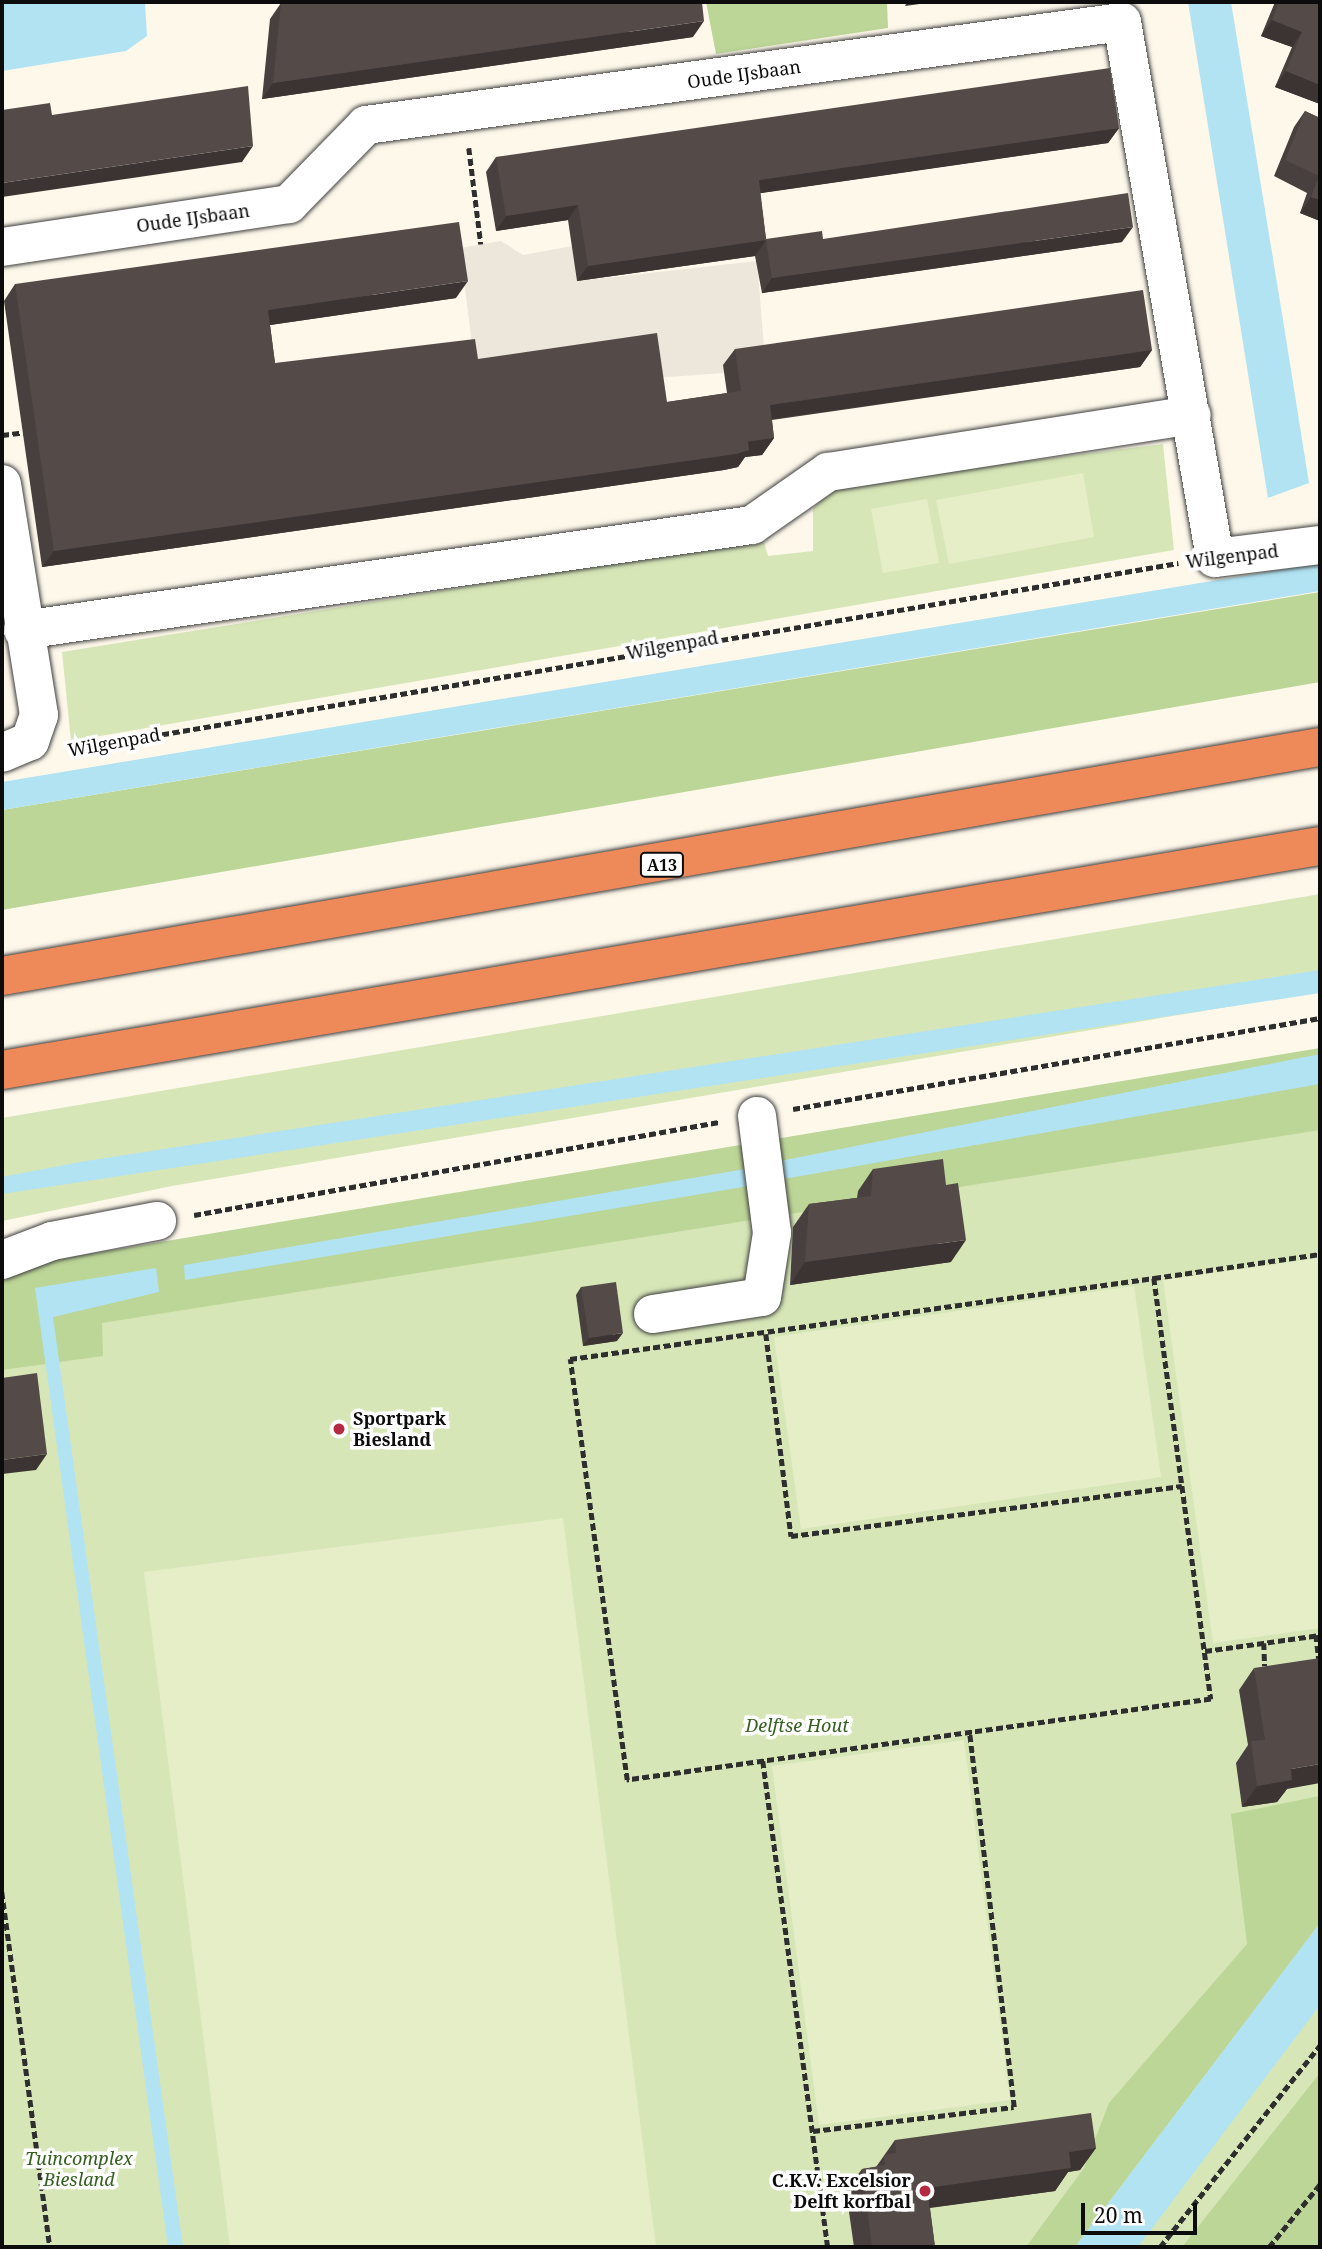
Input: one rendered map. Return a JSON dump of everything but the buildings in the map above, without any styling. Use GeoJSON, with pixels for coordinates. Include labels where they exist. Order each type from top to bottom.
{"type":"FeatureCollection","features":[{"type":"Feature","properties":{"kind":"highway","name":"A13"},"geometry":{"type":"LineString","coordinates":[[2,976],[1320,747]]}},
{"type":"Feature","properties":{"kind":"highway"},"geometry":{"type":"LineString","coordinates":[[2,1070],[1320,846]]}},
{"type":"Feature","properties":{"kind":"street","name":"Oude IJsbaan"},"geometry":{"type":"LineString","coordinates":[[2,247],[289,204],[366,125],[1122,22],[1215,558]]}},
{"type":"Feature","properties":{"kind":"street"},"geometry":{"type":"LineString","coordinates":[[23,630],[752,525],[828,472],[1192,415]]}},
{"type":"Feature","properties":{"kind":"street"},"geometry":{"type":"LineString","coordinates":[[2,484],[23,630],[39,715],[16,747]]}},
{"type":"Feature","properties":{"kind":"street","name":"Wilgenpad"},"geometry":{"type":"LineString","coordinates":[[1215,558],[1320,545]]}},
{"type":"Feature","properties":{"kind":"street"},"geometry":{"type":"LineString","coordinates":[[653,1314],[764,1315],[772,1233],[757,1116]]}},
{"type":"Feature","properties":{"kind":"street"},"geometry":{"type":"LineString","coordinates":[[2,1260],[52,1241],[158,1221]]}},
{"type":"Feature","properties":{"kind":"path"},"geometry":{"type":"LineString","coordinates":[[465,113],[481,244]]}},
{"type":"Feature","properties":{"kind":"path"},"geometry":{"type":"LineString","coordinates":[[2,435],[36,430]]}},
{"type":"Feature","properties":{"kind":"path","name":"Wilgenpad"},"geometry":{"type":"LineString","coordinates":[[16,747],[48,754],[1215,558]]}},
{"type":"Feature","properties":{"kind":"path"},"geometry":{"type":"LineString","coordinates":[[1154,1278],[1211,1699],[627,1780],[569,1359],[764,1315],[1154,1278],[1320,1254]]}},
{"type":"Feature","properties":{"kind":"path"},"geometry":{"type":"LineString","coordinates":[[764,1315],[791,1536],[1182,1486]]}},
{"type":"Feature","properties":{"kind":"path"},"geometry":{"type":"LineString","coordinates":[[1205,1651],[1318,1635],[1319,1661]]}},
{"type":"Feature","properties":{"kind":"path"},"geometry":{"type":"LineString","coordinates":[[1264,1643],[1265,1666]]}},
{"type":"Feature","properties":{"kind":"path"},"geometry":{"type":"LineString","coordinates":[[813,2131],[1014,2107],[969,1732]]}},
{"type":"Feature","properties":{"kind":"path"},"geometry":{"type":"LineString","coordinates":[[764,1761],[828,2247]]}},
{"type":"Feature","properties":{"kind":"path"},"geometry":{"type":"LineString","coordinates":[[2,1892],[50,2247]]}},
{"type":"Feature","properties":{"kind":"path"},"geometry":{"type":"LineString","coordinates":[[1160,2247],[1319,2047]]}},
{"type":"Feature","properties":{"kind":"path"},"geometry":{"type":"LineString","coordinates":[[1269,2247],[1320,2184]]}},
{"type":"Feature","properties":{"kind":"green space"},"geometry":{"type":"Polygon","coordinates":[[[706,2],[887,2],[888,28],[716,54],[706,2]]]}},
{"type":"Feature","properties":{"kind":"green space"},"geometry":{"type":"Polygon","coordinates":[[[1163,444],[1174,550],[71,741],[62,652],[763,539],[768,556],[813,551],[813,509],[835,485],[1163,444]]]}},
{"type":"Feature","properties":{"kind":"green space"},"geometry":{"type":"Polygon","coordinates":[[[1083,473],[1094,537],[949,564],[936,500],[1083,473]]]}},
{"type":"Feature","properties":{"kind":"green space"},"geometry":{"type":"Polygon","coordinates":[[[927,499],[939,563],[883,573],[871,509],[927,499]]]}},
{"type":"Feature","properties":{"kind":"green space"},"geometry":{"type":"Polygon","coordinates":[[[1320,592],[1320,682],[2,910],[2,810],[1320,592]]]}},
{"type":"Feature","properties":{"kind":"green space"},"geometry":{"type":"Polygon","coordinates":[[[1320,894],[1320,991],[172,1186],[2,1221],[2,1118],[1320,894]]]}},
{"type":"Feature","properties":{"kind":"green space"},"geometry":{"type":"Polygon","coordinates":[[[1320,1048],[1320,1130],[102,1323],[103,1356],[2,1370],[2,1282],[35,1263],[1320,1048]]]}},
{"type":"Feature","properties":{"kind":"green space","name":"Delftse Hout"},"geometry":{"type":"Polygon","coordinates":[[[1320,1095],[1320,2247],[2,2247],[2,1308],[1320,1095]]]}},
{"type":"Feature","properties":{"kind":"green space"},"geometry":{"type":"Polygon","coordinates":[[[1320,1258],[1320,1628],[1213,1643],[1163,1280],[1320,1258]]]}},
{"type":"Feature","properties":{"kind":"green space"},"geometry":{"type":"Polygon","coordinates":[[[1134,1286],[1161,1477],[801,1529],[774,1337],[1134,1286]]]}},
{"type":"Feature","properties":{"kind":"green space"},"geometry":{"type":"Polygon","coordinates":[[[563,1518],[656,2247],[230,2247],[144,1572],[563,1518]]]}},
{"type":"Feature","properties":{"kind":"green space"},"geometry":{"type":"Polygon","coordinates":[[[964,1740],[1010,2100],[819,2125],[772,1766],[964,1740]]]}},
{"type":"Feature","properties":{"kind":"green space"},"geometry":{"type":"Polygon","coordinates":[[[1320,1796],[1320,1923],[1075,2247],[1026,2247],[1084,2168],[1109,2103],[1247,1944],[1231,1814],[1320,1796]]]}},
{"type":"Feature","properties":{"kind":"green space"},"geometry":{"type":"Polygon","coordinates":[[[1320,2073],[1320,2247],[1182,2247],[1320,2073]]]}},
{"type":"Feature","properties":{"kind":"shaded area"},"geometry":{"type":"Polygon","coordinates":[[[501,241],[523,255],[572,246],[578,281],[757,261],[765,359],[724,366],[724,373],[654,378],[475,369],[460,248],[501,241]]]}},
{"type":"Feature","properties":{"kind":"water"},"geometry":{"type":"Polygon","coordinates":[[[2,2],[145,2],[147,36],[126,51],[2,71],[2,2]]]}},
{"type":"Feature","properties":{"kind":"water"},"geometry":{"type":"Polygon","coordinates":[[[1188,2],[1231,2],[1284,326],[1309,483],[1268,498],[1188,2]]]}},
{"type":"Feature","properties":{"kind":"water"},"geometry":{"type":"Polygon","coordinates":[[[1320,563],[1320,591],[2,810],[2,782],[1320,563]]]}},
{"type":"Feature","properties":{"kind":"water"},"geometry":{"type":"Polygon","coordinates":[[[1320,970],[1320,993],[2,1194],[2,1177],[80,1162],[1320,970]]]}},
{"type":"Feature","properties":{"kind":"water"},"geometry":{"type":"Polygon","coordinates":[[[1320,1054],[1320,1084],[778,1180],[775,1162],[1320,1054]]]}},
{"type":"Feature","properties":{"kind":"water"},"geometry":{"type":"Polygon","coordinates":[[[751,1168],[755,1185],[185,1280],[184,1265],[751,1168]]]}},
{"type":"Feature","properties":{"kind":"water"},"geometry":{"type":"Polygon","coordinates":[[[156,1268],[159,1292],[53,1317],[183,2247],[168,2247],[35,1288],[156,1268]]]}},
{"type":"Feature","properties":{"kind":"water"},"geometry":{"type":"Polygon","coordinates":[[[1320,1923],[1320,2005],[1138,2247],[1075,2247],[1320,1923]]]}},
{"type":"Feature","properties":{"kind":"place","name":"Sportpark Biesland"},"geometry":{"type":"Point","coordinates":[339,1429]}},
{"type":"Feature","properties":{"kind":"place","name":"C.K.V. Excelsior Delft korfbal"},"geometry":{"type":"Point","coordinates":[925,2191]}},
{"type":"Feature","properties":{"kind":"park label","name":"Tuincomplex Biesland"},"geometry":{"type":"Point","coordinates":[79,2169]}}]}
